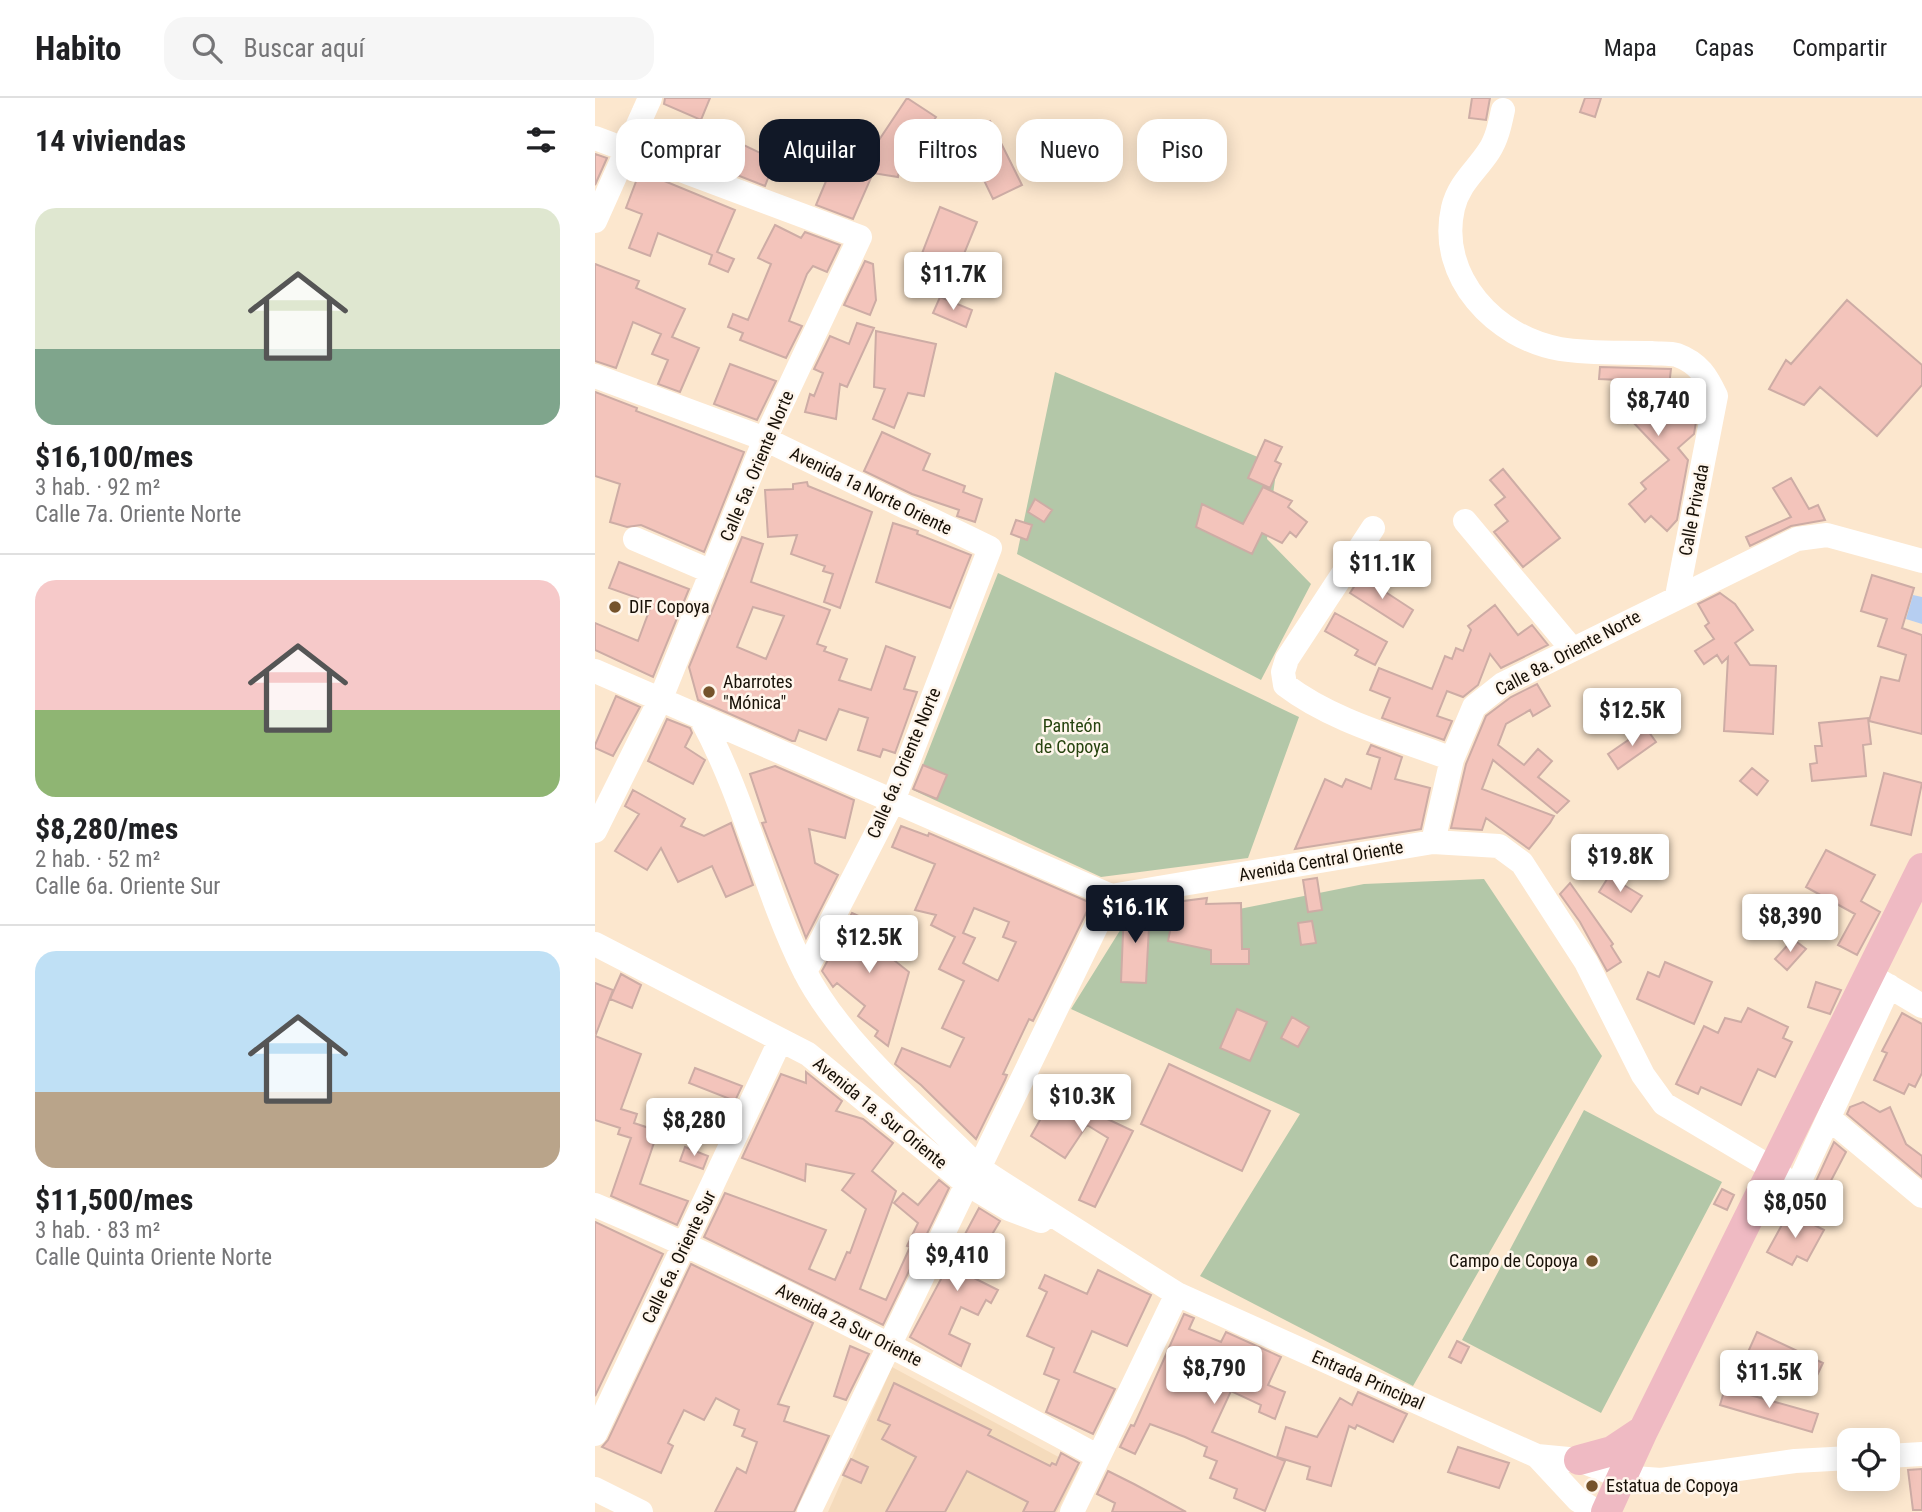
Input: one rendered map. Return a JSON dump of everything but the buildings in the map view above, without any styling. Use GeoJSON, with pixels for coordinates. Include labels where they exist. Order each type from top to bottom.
{"type":"FeatureCollection","features":[{"type":"Feature","properties":{"kind":"main road"},"geometry":{"type":"LineString","coordinates":[[1606,1512],[1643,1431],[1775,1170],[1879,980],[1922,868]]}},
{"type":"Feature","properties":{"kind":"main road"},"geometry":{"type":"LineString","coordinates":[[1579,1460],[1612,1451],[1643,1431]]}},
{"type":"Feature","properties":{"kind":"street"},"geometry":{"type":"LineString","coordinates":[[641,119],[650,98]]}},
{"type":"Feature","properties":{"kind":"street","name":"Calle Privada"},"geometry":{"type":"LineString","coordinates":[[1503,110],[1489,150],[1459,188],[1452,211],[1453,250],[1459,275],[1473,298],[1497,321],[1527,338],[1560,349],[1676,355],[1704,371],[1716,396],[1677,596]]}},
{"type":"Feature","properties":{"kind":"street"},"geometry":{"type":"LineString","coordinates":[[595,138],[616,147]]}},
{"type":"Feature","properties":{"kind":"street"},"geometry":{"type":"LineString","coordinates":[[595,221],[616,175]]}},
{"type":"Feature","properties":{"kind":"street","name":"Calle 5a. Oriente Norte"},"geometry":{"type":"LineString","coordinates":[[595,831],[661,698],[765,439],[860,237],[711,182]]}},
{"type":"Feature","properties":{"kind":"street","name":"Avenida 1a Norte Oriente"},"geometry":{"type":"LineString","coordinates":[[595,376],[765,439],[990,548]]}},
{"type":"Feature","properties":{"kind":"street"},"geometry":{"type":"LineString","coordinates":[[1465,521],[1572,649]]}},
{"type":"Feature","properties":{"kind":"street"},"geometry":{"type":"LineString","coordinates":[[1373,528],[1287,659],[1283,672],[1285,685],[1301,698],[1347,719],[1452,759]]}},
{"type":"Feature","properties":{"kind":"street"},"geometry":{"type":"LineString","coordinates":[[1677,596],[1797,539],[1827,535],[1922,561]]}},
{"type":"Feature","properties":{"kind":"street"},"geometry":{"type":"LineString","coordinates":[[635,539],[712,572]]}},
{"type":"Feature","properties":{"kind":"street","name":"Calle 6a. Oriente Norte"},"geometry":{"type":"LineString","coordinates":[[805,972],[893,802],[990,548]]}},
{"type":"Feature","properties":{"kind":"street","name":"Calle 8a. Oriente Norte"},"geometry":{"type":"LineString","coordinates":[[1433,842],[1452,759],[1474,707],[1503,684],[1677,596]]}},
{"type":"Feature","properties":{"kind":"street"},"geometry":{"type":"LineString","coordinates":[[595,671],[661,698],[702,720],[1111,896],[809,1512]]}},
{"type":"Feature","properties":{"kind":"street"},"geometry":{"type":"LineString","coordinates":[[702,720],[725,763],[805,972],[850,1038],[973,1176]]}},
{"type":"Feature","properties":{"kind":"street","name":"Avenida Central Oriente"},"geometry":{"type":"LineString","coordinates":[[1111,896],[1433,842],[1499,846],[1522,863],[1586,962],[1643,1075],[1664,1104],[1775,1170],[1796,1189],[1830,1119]]}},
{"type":"Feature","properties":{"kind":"street","name":"Avenida 1a. Sur Oriente"},"geometry":{"type":"LineString","coordinates":[[595,944],[808,1054],[973,1176],[1009,1209],[1091,1240]]}},
{"type":"Feature","properties":{"kind":"street"},"geometry":{"type":"LineString","coordinates":[[1922,1006],[1879,980],[1830,1119],[1922,1196]]}},
{"type":"Feature","properties":{"kind":"street","name":"Calle 6a. Oriente Sur"},"geometry":{"type":"LineString","coordinates":[[595,1434],[780,1041]]}},
{"type":"Feature","properties":{"kind":"street","name":"Avenida 2a Sur Oriente"},"geometry":{"type":"LineString","coordinates":[[595,1205],[686,1243],[890,1344],[1097,1456]]}},
{"type":"Feature","properties":{"kind":"street","name":"Entrada Principal"},"geometry":{"type":"LineString","coordinates":[[1091,1240],[1177,1294],[1537,1456]]}},
{"type":"Feature","properties":{"kind":"street"},"geometry":{"type":"LineString","coordinates":[[1072,1512],[1177,1294]]}},
{"type":"Feature","properties":{"kind":"street"},"geometry":{"type":"LineString","coordinates":[[1900,1455],[1922,1454]]}},
{"type":"Feature","properties":{"kind":"street"},"geometry":{"type":"LineString","coordinates":[[1537,1456],[1579,1460],[1621,1477],[1661,1480],[1795,1461],[1837,1459]]}},
{"type":"Feature","properties":{"kind":"street"},"geometry":{"type":"LineString","coordinates":[[1537,1456],[1578,1500],[1597,1512]]}},
{"type":"Feature","properties":{"kind":"street"},"geometry":{"type":"LineString","coordinates":[[595,1489],[641,1512]]}},
{"type":"Feature","properties":{"kind":"shaded area"},"geometry":{"type":"Polygon","coordinates":[[[892,1367],[1079,1468],[1057,1512],[828,1512],[892,1367]]]}},
{"type":"Feature","properties":{"kind":"green space"},"geometry":{"type":"Polygon","coordinates":[[[1055,372],[1277,465],[1267,539],[1311,584],[1261,680],[1017,554],[1055,372]]]}},
{"type":"Feature","properties":{"kind":"green space","name":"Panteón de Copoya"},"geometry":{"type":"Polygon","coordinates":[[[998,573],[1299,717],[1248,858],[1101,877],[913,790],[998,573]]]}},
{"type":"Feature","properties":{"kind":"green space"},"geometry":{"type":"Polygon","coordinates":[[[1484,879],[1602,1056],[1413,1386],[1200,1276],[1300,1114],[1071,1009],[1124,924],[1229,911],[1364,884],[1484,879]]]}},
{"type":"Feature","properties":{"kind":"green space","name":"Campo de Copoya"},"geometry":{"type":"Polygon","coordinates":[[[1584,1110],[1722,1182],[1601,1413],[1462,1340],[1584,1110]]]}},
{"type":"Feature","properties":{"kind":"water"},"geometry":{"type":"Polygon","coordinates":[[[1913,595],[1922,597],[1922,624],[1906,619],[1913,595]]]}},
{"type":"Feature","properties":{"kind":"place","name":"DIF Copoya"},"geometry":{"type":"Point","coordinates":[615,607]}},
{"type":"Feature","properties":{"kind":"place","name":"Abarrotes \"Mónica\""},"geometry":{"type":"Point","coordinates":[709,692]}},
{"type":"Feature","properties":{"kind":"place","name":"Campo de Copoya"},"geometry":{"type":"Point","coordinates":[1592,1261]}},
{"type":"Feature","properties":{"kind":"place","name":"Estatua de Copoya"},"geometry":{"type":"Point","coordinates":[1592,1486]}}]}
